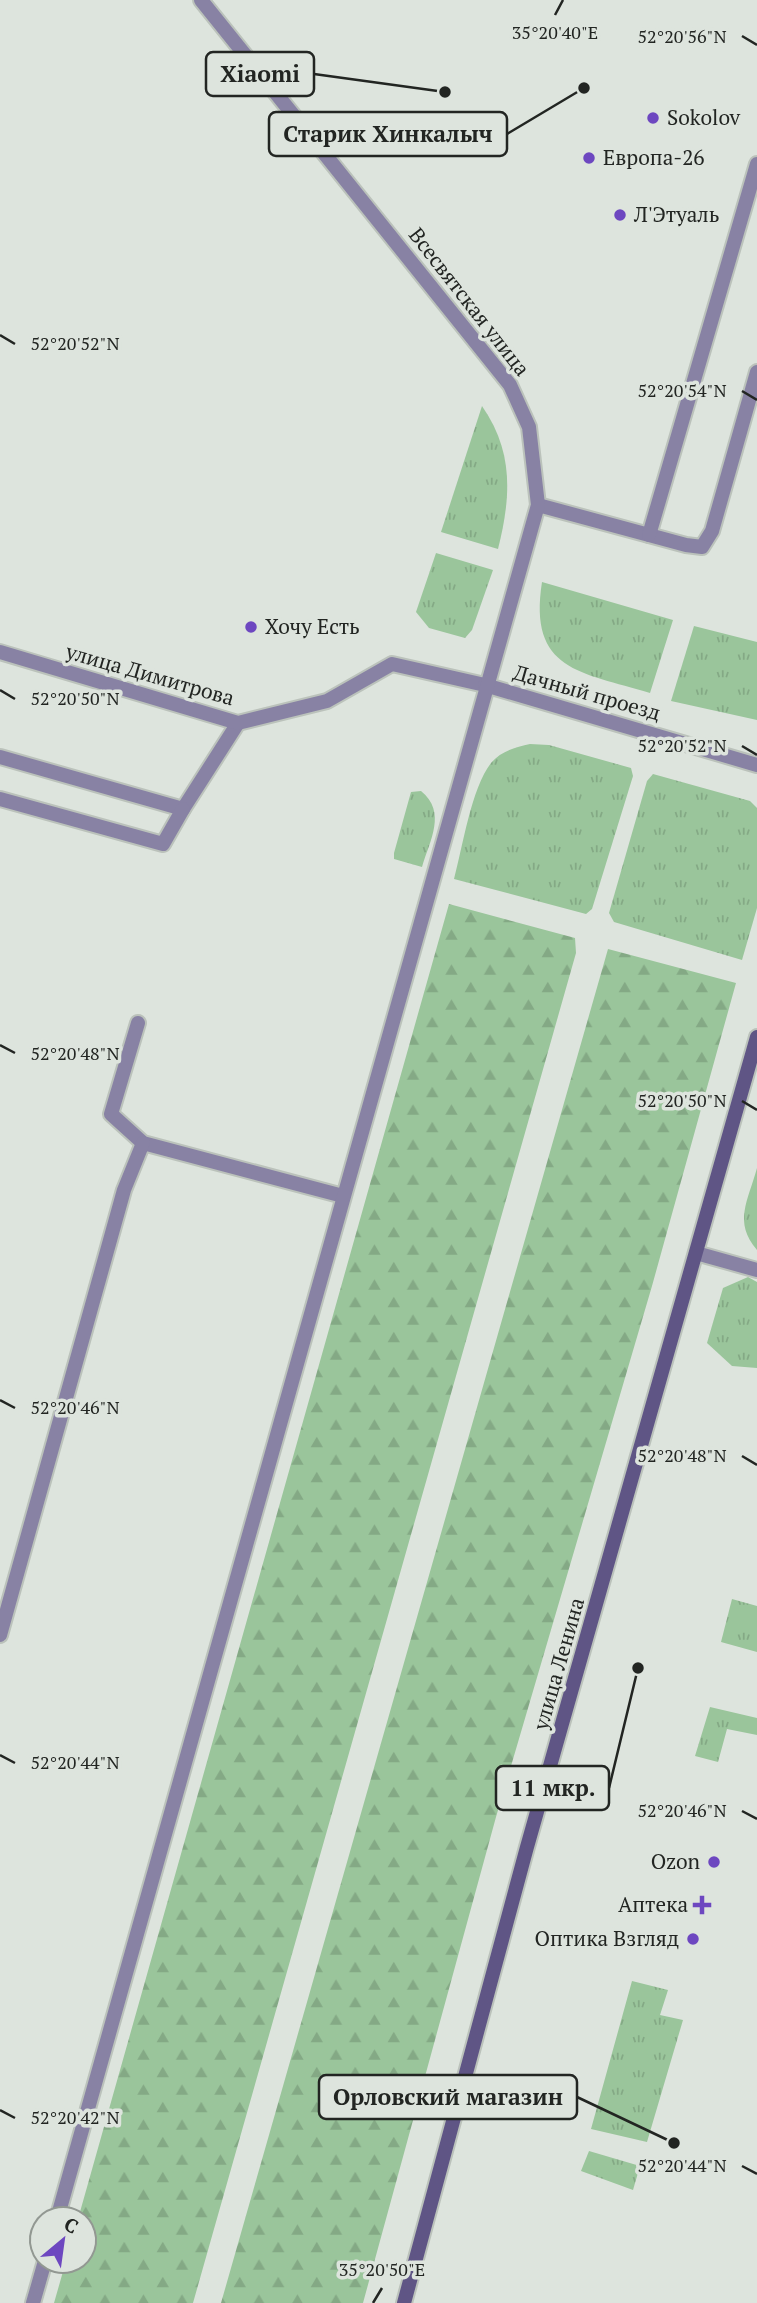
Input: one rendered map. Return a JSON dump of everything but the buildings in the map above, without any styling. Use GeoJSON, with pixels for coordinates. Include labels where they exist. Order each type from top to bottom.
{"type":"FeatureCollection","features":[{"type":"Feature","properties":{"kind":"main road","name":"улица Ленина"},"geometry":{"type":"LineString","coordinates":[[404,2303],[527,1847],[757,1037]]}},
{"type":"Feature","properties":{"kind":"street","name":"Всесвятская улица"},"geometry":{"type":"LineString","coordinates":[[61,2205],[485,685],[538,505],[530,427],[510,385],[201,0]]}},
{"type":"Feature","properties":{"kind":"street"},"geometry":{"type":"LineString","coordinates":[[649,536],[757,164]]}},
{"type":"Feature","properties":{"kind":"street"},"geometry":{"type":"LineString","coordinates":[[538,505],[649,536],[702,547],[712,531],[757,372]]}},
{"type":"Feature","properties":{"kind":"street","name":"улица Димитрова"},"geometry":{"type":"LineString","coordinates":[[0,652],[238,723],[327,701],[392,664],[485,685]]}},
{"type":"Feature","properties":{"kind":"street","name":"Дачный проезд"},"geometry":{"type":"LineString","coordinates":[[485,685],[757,765]]}},
{"type":"Feature","properties":{"kind":"street"},"geometry":{"type":"LineString","coordinates":[[0,799],[163,844],[238,723]]}},
{"type":"Feature","properties":{"kind":"street"},"geometry":{"type":"LineString","coordinates":[[0,757],[183,809]]}},
{"type":"Feature","properties":{"kind":"street"},"geometry":{"type":"LineString","coordinates":[[138,1023],[111,1114],[144,1143],[343,1196]]}},
{"type":"Feature","properties":{"kind":"street"},"geometry":{"type":"LineString","coordinates":[[0,1635],[124,1190],[144,1143]]}},
{"type":"Feature","properties":{"kind":"street"},"geometry":{"type":"LineString","coordinates":[[696,1253],[757,1270]]}},
{"type":"Feature","properties":{"kind":"street"},"geometry":{"type":"LineString","coordinates":[[33,2303],[41,2275]]}},
{"type":"Feature","properties":{"kind":"green space"},"geometry":{"type":"Polygon","coordinates":[[[482,406],[500,440],[507,475],[505,511],[498,549],[441,532],[482,406]]]}},
{"type":"Feature","properties":{"kind":"green space"},"geometry":{"type":"Polygon","coordinates":[[[436,553],[493,570],[472,630],[465,638],[429,628],[416,612],[436,553]]]}},
{"type":"Feature","properties":{"kind":"green space"},"geometry":{"type":"Polygon","coordinates":[[[542,582],[673,620],[650,693],[582,672],[565,663],[552,651],[543,634],[540,611],[542,582]]]}},
{"type":"Feature","properties":{"kind":"green space"},"geometry":{"type":"Polygon","coordinates":[[[694,626],[757,642],[757,720],[671,701],[694,626]]]}},
{"type":"Feature","properties":{"kind":"green space"},"geometry":{"type":"Polygon","coordinates":[[[530,744],[549,745],[631,768],[633,776],[592,909],[586,914],[454,879],[468,818],[484,774],[499,755],[530,744]]]}},
{"type":"Feature","properties":{"kind":"green space"},"geometry":{"type":"Polygon","coordinates":[[[653,774],[750,801],[757,808],[757,908],[742,960],[614,922],[609,913],[647,781],[653,774]]]}},
{"type":"Feature","properties":{"kind":"green space"},"geometry":{"type":"Polygon","coordinates":[[[421,791],[429,799],[435,817],[432,837],[422,867],[394,859],[411,792],[421,791]]]}},
{"type":"Feature","properties":{"kind":"green space"},"geometry":{"type":"Polygon","coordinates":[[[449,904],[575,938],[576,953],[193,2303],[54,2303],[62,2275],[98,2275],[98,2205],[82,2205],[449,904]]]}},
{"type":"Feature","properties":{"kind":"green space"},"geometry":{"type":"Polygon","coordinates":[[[608,949],[736,983],[652,1286],[496,1817],[363,2303],[221,2303],[608,949]]]}},
{"type":"Feature","properties":{"kind":"green space"},"geometry":{"type":"Polygon","coordinates":[[[757,1168],[757,1250],[750,1240],[744,1220],[757,1168]]]}},
{"type":"Feature","properties":{"kind":"green space"},"geometry":{"type":"Polygon","coordinates":[[[748,1277],[757,1282],[757,1368],[732,1366],[707,1343],[723,1288],[748,1277]]]}},
{"type":"Feature","properties":{"kind":"green space"},"geometry":{"type":"Polygon","coordinates":[[[732,1599],[757,1606],[757,1652],[721,1642],[732,1599]]]}},
{"type":"Feature","properties":{"kind":"green space"},"geometry":{"type":"Polygon","coordinates":[[[710,1707],[757,1718],[757,1735],[727,1729],[718,1762],[695,1756],[710,1707]]]}},
{"type":"Feature","properties":{"kind":"green space"},"geometry":{"type":"Polygon","coordinates":[[[632,1981],[668,1990],[660,2015],[683,2020],[647,2142],[591,2129],[632,1981]]]}},
{"type":"Feature","properties":{"kind":"green space"},"geometry":{"type":"Polygon","coordinates":[[[589,2151],[640,2166],[633,2190],[581,2171],[589,2151]]]}},
{"type":"Feature","properties":{"kind":"place","name":"Старик Хинкалыч"},"geometry":{"type":"Point","coordinates":[584,88]}},
{"type":"Feature","properties":{"kind":"place","name":"Xiaomi"},"geometry":{"type":"Point","coordinates":[445,92]}},
{"type":"Feature","properties":{"kind":"place","name":"Sokolov"},"geometry":{"type":"Point","coordinates":[653,118]}},
{"type":"Feature","properties":{"kind":"place","name":"Европа-26"},"geometry":{"type":"Point","coordinates":[589,158]}},
{"type":"Feature","properties":{"kind":"place","name":"Л'Этуаль"},"geometry":{"type":"Point","coordinates":[620,215]}},
{"type":"Feature","properties":{"kind":"place","name":"Хочу Есть"},"geometry":{"type":"Point","coordinates":[251,627]}},
{"type":"Feature","properties":{"kind":"place","name":"11 мкр."},"geometry":{"type":"Point","coordinates":[638,1668]}},
{"type":"Feature","properties":{"kind":"place","name":"Ozon"},"geometry":{"type":"Point","coordinates":[714,1862]}},
{"type":"Feature","properties":{"kind":"place","name":"Аптека"},"geometry":{"type":"Point","coordinates":[702,1905]}},
{"type":"Feature","properties":{"kind":"place","name":"Оптика Взгляд"},"geometry":{"type":"Point","coordinates":[693,1939]}},
{"type":"Feature","properties":{"kind":"place","name":"Орловский магазин"},"geometry":{"type":"Point","coordinates":[674,2143]}}]}
